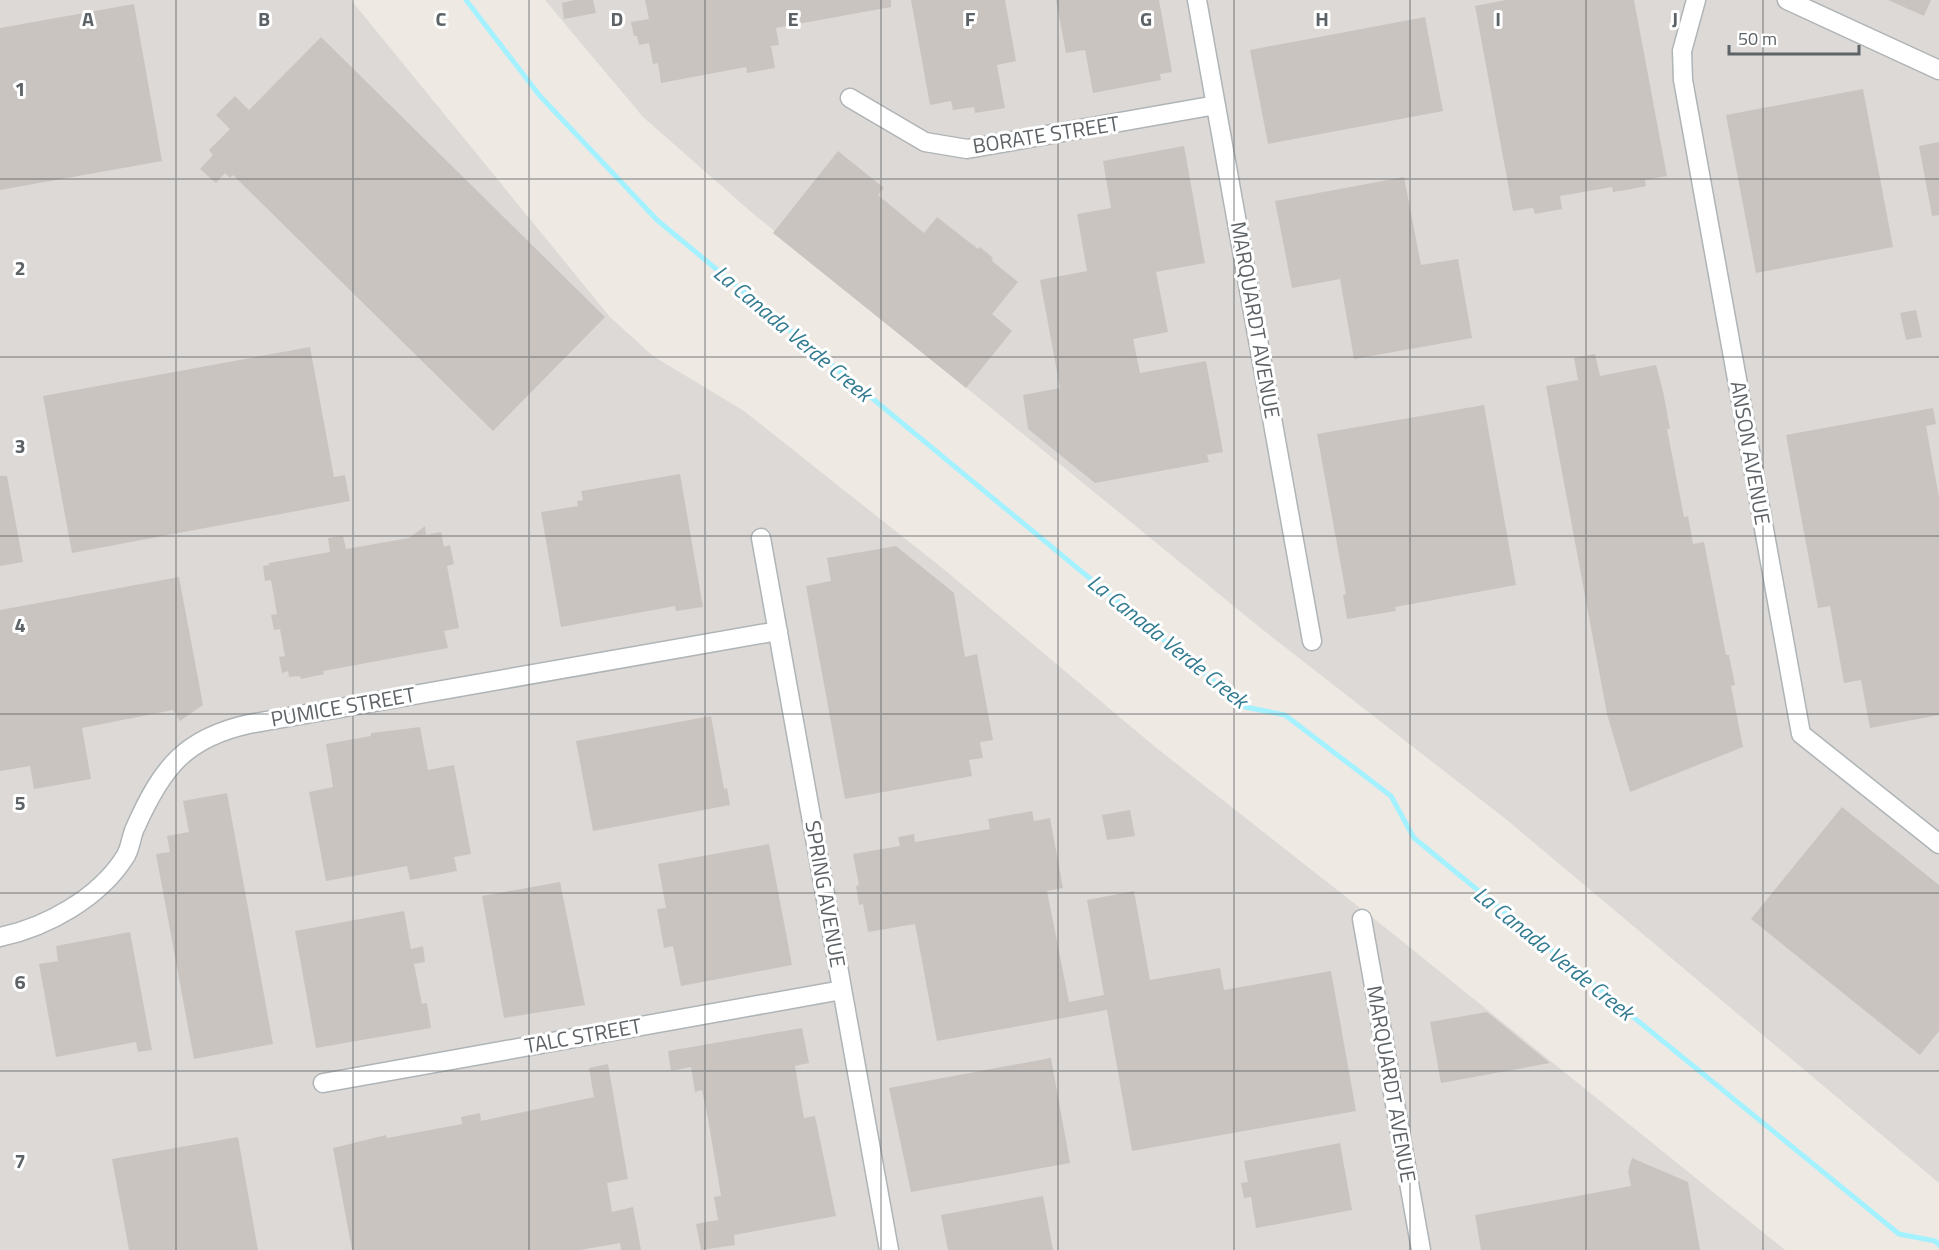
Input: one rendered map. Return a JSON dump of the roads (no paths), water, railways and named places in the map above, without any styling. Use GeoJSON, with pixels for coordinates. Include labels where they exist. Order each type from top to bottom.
{"type":"FeatureCollection","features":[{"type":"Feature","properties":{"kind":"street","name":"MARQUARDT AVENUE"},"geometry":{"type":"LineString","coordinates":[[1197,0],[1312,641]]}},
{"type":"Feature","properties":{"kind":"street","name":"ANSON AVENUE"},"geometry":{"type":"LineString","coordinates":[[1696,0],[1682,51],[1687,111],[1801,734],[1939,844]]}},
{"type":"Feature","properties":{"kind":"street"},"geometry":{"type":"LineString","coordinates":[[1787,0],[1939,70]]}},
{"type":"Feature","properties":{"kind":"street","name":"BORATE STREET"},"geometry":{"type":"LineString","coordinates":[[850,98],[925,142],[967,149],[1216,105]]}},
{"type":"Feature","properties":{"kind":"street","name":"SPRING AVENUE"},"geometry":{"type":"LineString","coordinates":[[761,538],[889,1250]]}},
{"type":"Feature","properties":{"kind":"street","name":"PUMICE STREET"},"geometry":{"type":"LineString","coordinates":[[0,937],[18,933],[64,914],[99,886],[126,856],[135,827],[154,787],[182,752],[220,731],[778,630]]}},
{"type":"Feature","properties":{"kind":"street","name":"MARQUARDT AVENUE"},"geometry":{"type":"LineString","coordinates":[[1362,919],[1420,1250]]}},
{"type":"Feature","properties":{"kind":"street","name":"TALC STREET"},"geometry":{"type":"LineString","coordinates":[[323,1083],[842,990]]}},
{"type":"Feature","properties":{"kind":"waterway","name":"La Canada Verde Creek"},"geometry":{"type":"LineString","coordinates":[[466,0],[540,96],[657,220],[1245,707],[1285,715],[1391,796],[1414,838],[1899,1234],[1935,1241],[1939,1245]]}}]}
